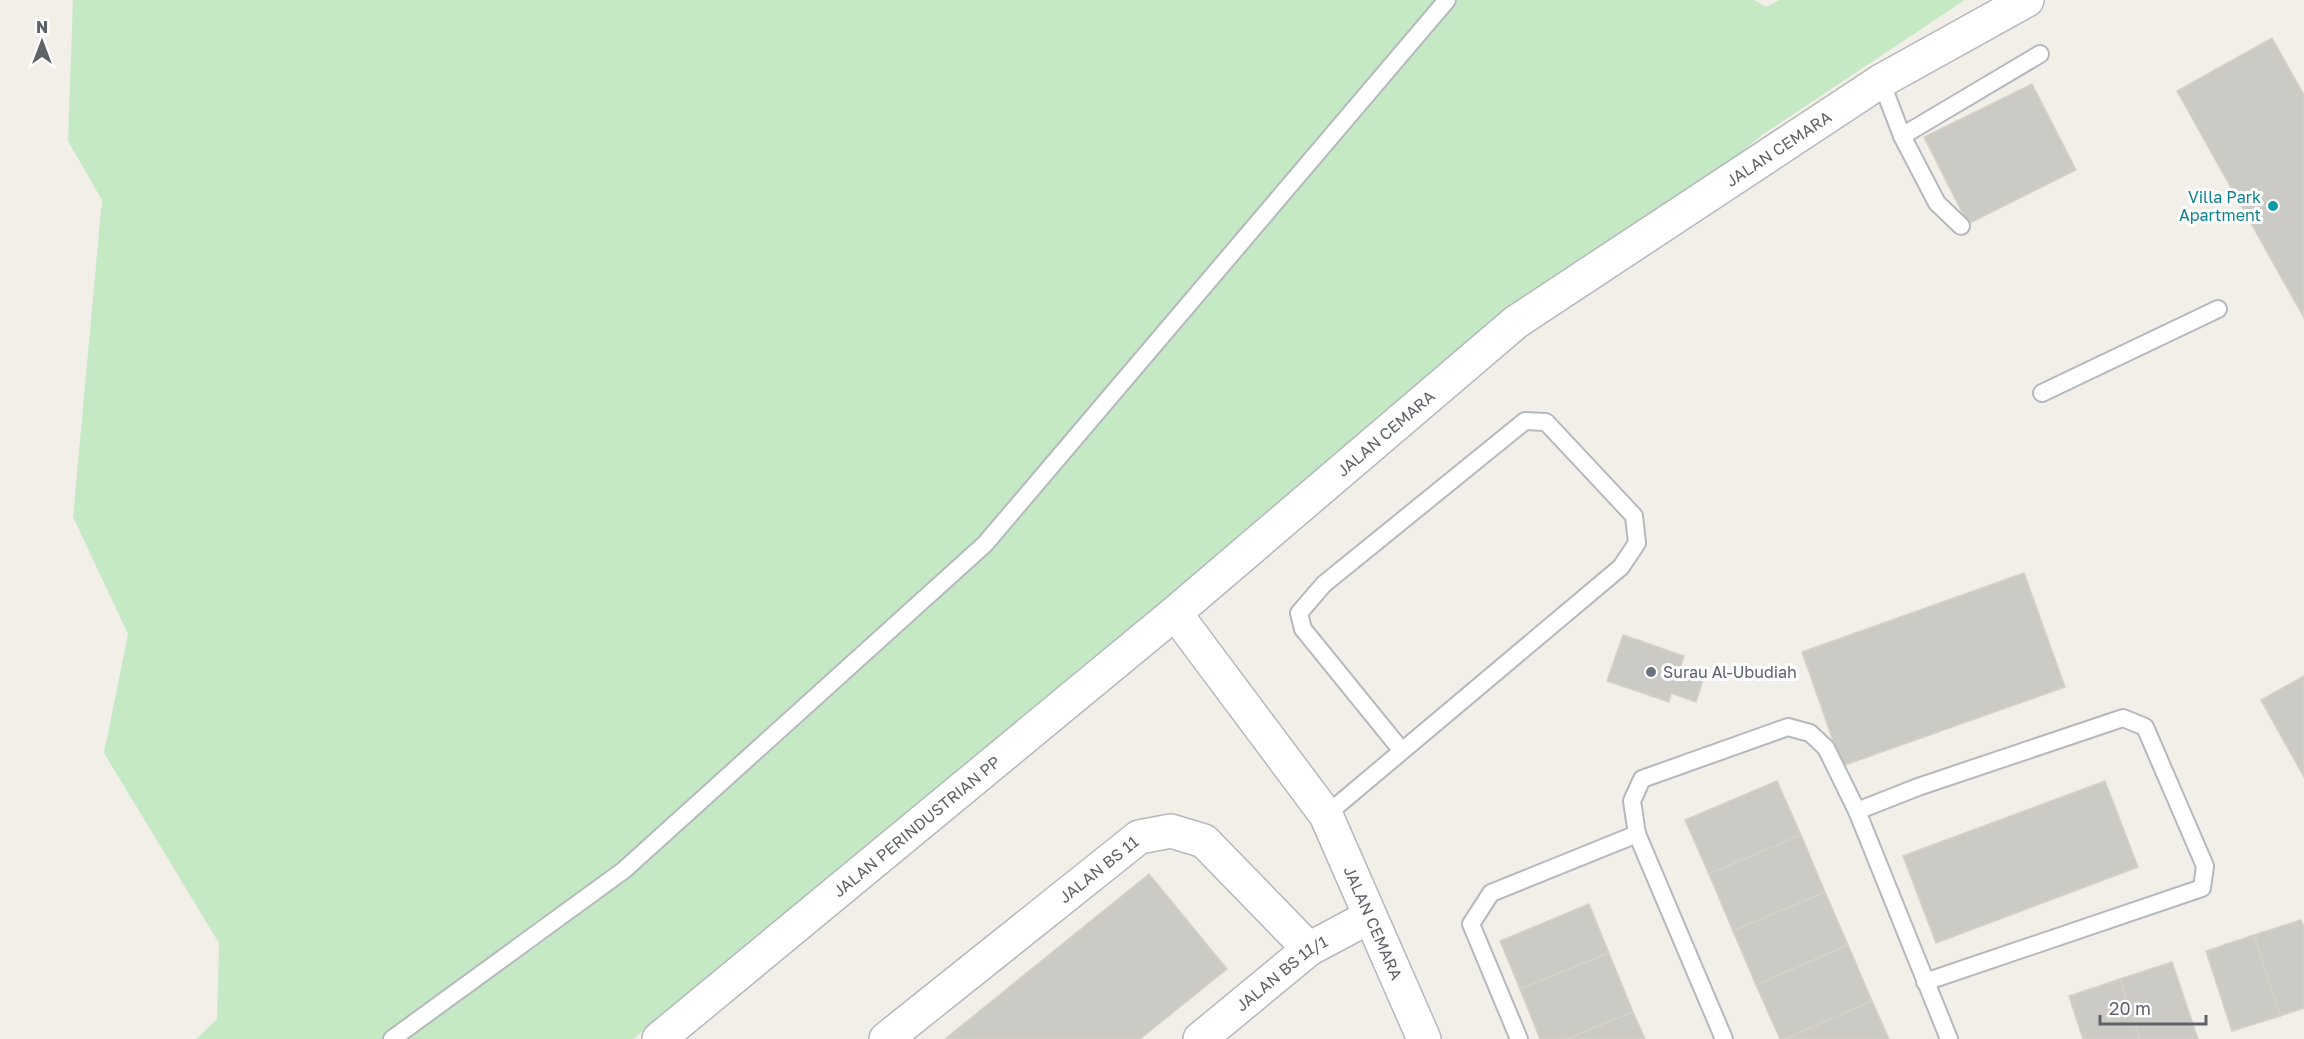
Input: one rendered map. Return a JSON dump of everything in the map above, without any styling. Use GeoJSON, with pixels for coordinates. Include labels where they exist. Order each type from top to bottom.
{"type":"FeatureCollection","features":[{"type":"Feature","properties":{"kind":"street","name":"JALAN CEMARA"},"geometry":{"type":"LineString","coordinates":[[1424,1039],[1326,815],[1175,613],[1516,322],[1881,81],[2026,0]]}},
{"type":"Feature","properties":{"kind":"street","name":"JALAN PERINDUSTRIAN PP"},"geometry":{"type":"LineString","coordinates":[[659,1039],[1175,613]]}},
{"type":"Feature","properties":{"kind":"street","name":"JALAN BS 11"},"geometry":{"type":"LineString","coordinates":[[886,1039],[1139,837],[1171,831],[1204,841],[1309,949]]}},
{"type":"Feature","properties":{"kind":"street","name":"JALAN BS 11/1"},"geometry":{"type":"LineString","coordinates":[[1200,1039],[1309,949],[1369,917]]}},
{"type":"Feature","properties":{"kind":"lane"},"geometry":{"type":"LineString","coordinates":[[392,1039],[624,870],[985,544],[1447,0]]}},
{"type":"Feature","properties":{"kind":"lane"},"geometry":{"type":"LineString","coordinates":[[1902,136],[2040,54]]}},
{"type":"Feature","properties":{"kind":"lane"},"geometry":{"type":"LineString","coordinates":[[1881,81],[1902,136],[1937,203],[1961,226]]}},
{"type":"Feature","properties":{"kind":"lane"},"geometry":{"type":"LineString","coordinates":[[2042,393],[2218,309]]}},
{"type":"Feature","properties":{"kind":"lane"},"geometry":{"type":"LineString","coordinates":[[1326,815],[1621,567],[1637,543],[1634,516],[1546,422],[1525,421],[1324,584],[1299,613],[1303,629],[1402,751]]}},
{"type":"Feature","properties":{"kind":"lane"},"geometry":{"type":"LineString","coordinates":[[1857,811],[1918,787],[2123,718],[2145,727],[2205,866],[2202,888],[1925,982]]}},
{"type":"Feature","properties":{"kind":"lane"},"geometry":{"type":"LineString","coordinates":[[1724,1039],[1637,834],[1632,801],[1642,779],[1788,727],[1810,733],[1826,748],[1857,811],[1949,1039]]}},
{"type":"Feature","properties":{"kind":"lane"},"geometry":{"type":"LineString","coordinates":[[1519,1039],[1471,924],[1491,893],[1637,834]]}},
{"type":"Feature","properties":{"kind":"green space"},"geometry":{"type":"Polygon","coordinates":[[[73,0],[1754,0],[1766,7],[1779,0],[1965,0],[1762,135],[633,1039],[196,1039],[217,1019],[219,943],[104,753],[128,634],[73,517],[102,200],[68,141],[73,0]]]}},
{"type":"Feature","properties":{"kind":"building","name":"Villa Park Apartment"},"geometry":{"type":"Polygon","coordinates":[[[2272,38],[2304,95],[2304,318],[2177,91],[2272,38]]]}},
{"type":"Feature","properties":{"kind":"building"},"geometry":{"type":"Polygon","coordinates":[[[2032,84],[2076,170],[1968,224],[1924,137],[2032,84]]]}},
{"type":"Feature","properties":{"kind":"building"},"geometry":{"type":"Polygon","coordinates":[[[2024,573],[2065,687],[1842,766],[1802,652],[2024,573]]]}},
{"type":"Feature","properties":{"kind":"building","name":"Surau Al-Ubudiah"},"geometry":{"type":"Polygon","coordinates":[[[1623,635],[1684,656],[1680,668],[1704,676],[1696,702],[1671,693],[1669,702],[1607,681],[1623,635]]]}},
{"type":"Feature","properties":{"kind":"building"},"geometry":{"type":"Polygon","coordinates":[[[2304,676],[2304,777],[2261,700],[2304,676]]]}},
{"type":"Feature","properties":{"kind":"building"},"geometry":{"type":"Polygon","coordinates":[[[1777,781],[1801,835],[1709,874],[1685,820],[1777,781]]]}},
{"type":"Feature","properties":{"kind":"building"},"geometry":{"type":"Polygon","coordinates":[[[2105,781],[2138,867],[1936,943],[1903,856],[2105,781]]]}},
{"type":"Feature","properties":{"kind":"building"},"geometry":{"type":"Polygon","coordinates":[[[1801,835],[1825,892],[1733,931],[1709,874],[1801,835]]]}},
{"type":"Feature","properties":{"kind":"building"},"geometry":{"type":"Polygon","coordinates":[[[1149,874],[1227,969],[1140,1039],[945,1039],[1149,874]]]}},
{"type":"Feature","properties":{"kind":"building"},"geometry":{"type":"Polygon","coordinates":[[[1825,892],[1848,945],[1756,985],[1733,931],[1825,892]]]}},
{"type":"Feature","properties":{"kind":"building"},"geometry":{"type":"Polygon","coordinates":[[[1589,904],[1609,953],[1520,989],[1500,941],[1589,904]]]}},
{"type":"Feature","properties":{"kind":"building"},"geometry":{"type":"Polygon","coordinates":[[[2301,920],[2304,927],[2304,1008],[2280,1016],[2254,935],[2301,920]]]}},
{"type":"Feature","properties":{"kind":"building"},"geometry":{"type":"Polygon","coordinates":[[[2254,935],[2280,1016],[2232,1031],[2206,951],[2254,935]]]}},
{"type":"Feature","properties":{"kind":"building"},"geometry":{"type":"Polygon","coordinates":[[[1848,945],[1872,1001],[1785,1039],[1780,1039],[1756,985],[1848,945]]]}},
{"type":"Feature","properties":{"kind":"building"},"geometry":{"type":"Polygon","coordinates":[[[1609,953],[1633,1012],[1567,1039],[1540,1039],[1520,989],[1609,953]]]}},
{"type":"Feature","properties":{"kind":"building"},"geometry":{"type":"Polygon","coordinates":[[[2172,962],[2198,1039],[2140,1039],[2120,979],[2172,962]]]}},
{"type":"Feature","properties":{"kind":"building"},"geometry":{"type":"Polygon","coordinates":[[[2120,979],[2140,1039],[2083,1039],[2069,996],[2120,979]]]}},
{"type":"Feature","properties":{"kind":"building"},"geometry":{"type":"Polygon","coordinates":[[[1872,1001],[1889,1039],[1785,1039],[1872,1001]]]}},
{"type":"Feature","properties":{"kind":"building"},"geometry":{"type":"Polygon","coordinates":[[[1633,1012],[1645,1039],[1567,1039],[1633,1012]]]}},
{"type":"Feature","properties":{"kind":"place","name":"Villa Park Apartment"},"geometry":{"type":"Point","coordinates":[2273,206]}},
{"type":"Feature","properties":{"kind":"place","name":"Surau Al-Ubudiah"},"geometry":{"type":"Point","coordinates":[1651,672]}}]}
